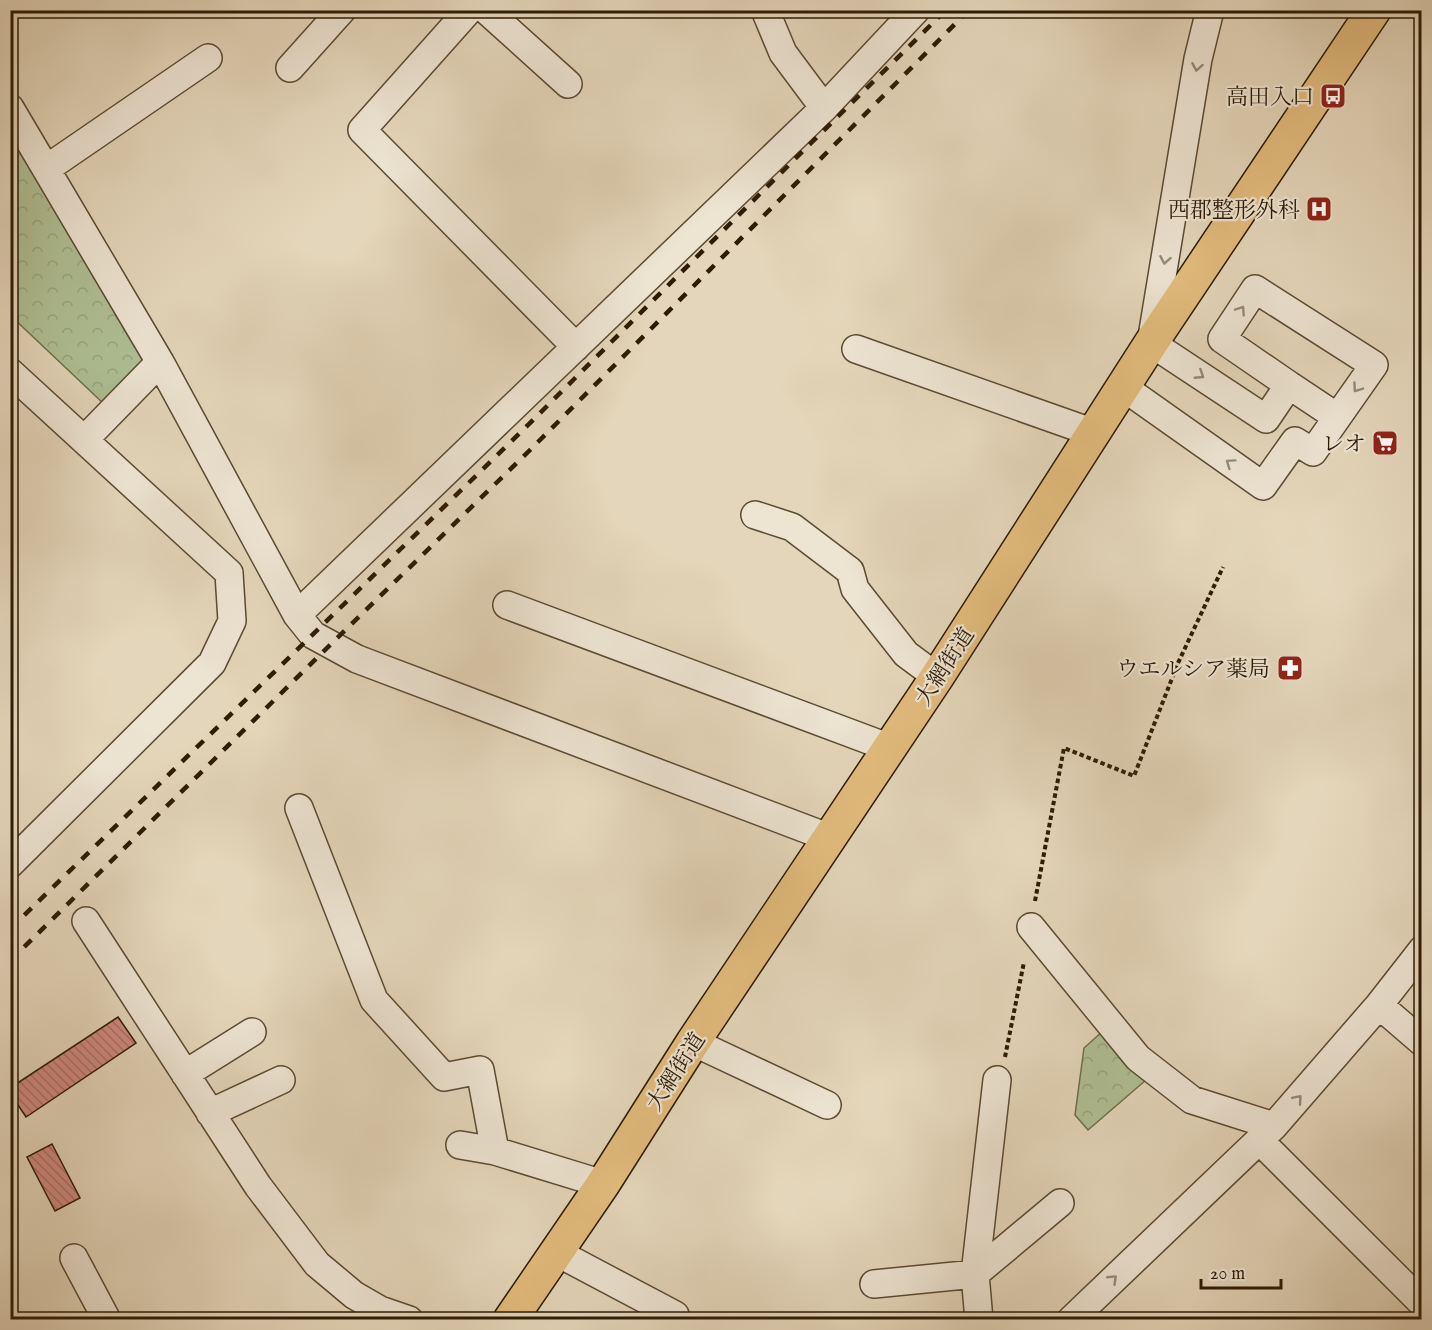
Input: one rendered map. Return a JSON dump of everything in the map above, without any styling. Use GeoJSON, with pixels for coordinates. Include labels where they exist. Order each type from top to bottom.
{"type":"FeatureCollection","features":[{"type":"Feature","properties":{"kind":"main road","name":"大網街道"},"geometry":{"type":"LineString","coordinates":[[510,1320],[603,1184],[693,1042],[937,677],[1151,343],[1374,10]]}},
{"type":"Feature","properties":{"kind":"street"},"geometry":{"type":"LineString","coordinates":[[290,68],[342,10]]}},
{"type":"Feature","properties":{"kind":"street"},"geometry":{"type":"LineString","coordinates":[[469,10],[362,130],[576,347]]}},
{"type":"Feature","properties":{"kind":"street"},"geometry":{"type":"LineString","coordinates":[[486,10],[568,84]]}},
{"type":"Feature","properties":{"kind":"street"},"geometry":{"type":"LineString","coordinates":[[765,10],[783,53],[824,108]]}},
{"type":"Feature","properties":{"kind":"street"},"geometry":{"type":"LineString","coordinates":[[1210,10],[1198,59],[1151,343],[1266,419],[1289,385]]}},
{"type":"Feature","properties":{"kind":"street"},"geometry":{"type":"LineString","coordinates":[[297,615],[824,108],[910,13]]}},
{"type":"Feature","properties":{"kind":"street"},"geometry":{"type":"LineString","coordinates":[[46,169],[208,58]]}},
{"type":"Feature","properties":{"kind":"street"},"geometry":{"type":"LineString","coordinates":[[10,108],[160,362],[297,615],[313,634],[357,659],[830,838]]}},
{"type":"Feature","properties":{"kind":"street"},"geometry":{"type":"LineString","coordinates":[[1123,387],[1263,486],[1295,441],[1312,452],[1337,417],[1374,365],[1255,289],[1222,339],[1337,417]]}},
{"type":"Feature","properties":{"kind":"street"},"geometry":{"type":"LineString","coordinates":[[856,349],[1094,433]]}},
{"type":"Feature","properties":{"kind":"street"},"geometry":{"type":"LineString","coordinates":[[84,440],[160,362]]}},
{"type":"Feature","properties":{"kind":"street"},"geometry":{"type":"LineString","coordinates":[[10,372],[229,573],[232,621],[212,663],[10,864]]}},
{"type":"Feature","properties":{"kind":"street"},"geometry":{"type":"LineString","coordinates":[[755,514],[792,527],[850,571],[855,589],[906,654],[937,677]]}},
{"type":"Feature","properties":{"kind":"street"},"geometry":{"type":"LineString","coordinates":[[507,605],[890,748]]}},
{"type":"Feature","properties":{"kind":"street"},"geometry":{"type":"LineString","coordinates":[[299,808],[374,1000],[444,1077],[480,1070],[495,1151]]}},
{"type":"Feature","properties":{"kind":"street"},"geometry":{"type":"LineString","coordinates":[[86,921],[258,1186],[317,1264],[354,1295],[380,1310],[409,1320]]}},
{"type":"Feature","properties":{"kind":"street"},"geometry":{"type":"LineString","coordinates":[[1031,927],[1138,1058],[1192,1100],[1267,1133],[1422,1303]]}},
{"type":"Feature","properties":{"kind":"street"},"geometry":{"type":"LineString","coordinates":[[1071,1320],[1267,1133],[1378,1005],[1422,950]]}},
{"type":"Feature","properties":{"kind":"street"},"geometry":{"type":"LineString","coordinates":[[1378,1005],[1422,1042]]}},
{"type":"Feature","properties":{"kind":"street"},"geometry":{"type":"LineString","coordinates":[[185,1074],[252,1032]]}},
{"type":"Feature","properties":{"kind":"street"},"geometry":{"type":"LineString","coordinates":[[693,1042],[827,1105]]}},
{"type":"Feature","properties":{"kind":"street"},"geometry":{"type":"LineString","coordinates":[[210,1113],[281,1080]]}},
{"type":"Feature","properties":{"kind":"street"},"geometry":{"type":"LineString","coordinates":[[979,1320],[975,1274],[996,1080]]}},
{"type":"Feature","properties":{"kind":"street"},"geometry":{"type":"LineString","coordinates":[[460,1144],[495,1151],[603,1184]]}},
{"type":"Feature","properties":{"kind":"street"},"geometry":{"type":"LineString","coordinates":[[874,1284],[975,1274],[1060,1203]]}},
{"type":"Feature","properties":{"kind":"street"},"geometry":{"type":"LineString","coordinates":[[556,1252],[675,1315]]}},
{"type":"Feature","properties":{"kind":"street"},"geometry":{"type":"LineString","coordinates":[[74,1258],[107,1320]]}},
{"type":"Feature","properties":{"kind":"path"},"geometry":{"type":"LineString","coordinates":[[1064,748],[1134,776],[1178,663],[1223,567]]}},
{"type":"Feature","properties":{"kind":"green space"},"geometry":{"type":"Polygon","coordinates":[[[10,128],[143,350],[142,364],[104,404],[11,316],[10,128]]]}},
{"type":"Feature","properties":{"kind":"green space"},"geometry":{"type":"Polygon","coordinates":[[[1104,1030],[1146,1080],[1088,1130],[1075,1115],[1084,1048],[1104,1030]]]}},
{"type":"Feature","properties":{"kind":"building"},"geometry":{"type":"Polygon","coordinates":[[[118,1017],[136,1043],[26,1117],[10,1093],[10,1088],[118,1017]]]}},
{"type":"Feature","properties":{"kind":"building"},"geometry":{"type":"Polygon","coordinates":[[[52,1144],[80,1198],[55,1211],[27,1157],[52,1144]]]}},
{"type":"Feature","properties":{"kind":"railway"},"geometry":{"type":"LineString","coordinates":[[10,929],[523,430],[946,10]]}},
{"type":"Feature","properties":{"kind":"railway"},"geometry":{"type":"LineString","coordinates":[[10,961],[529,451],[969,10]]}},
{"type":"Feature","properties":{"kind":"place","name":"高田入口"},"geometry":{"type":"Point","coordinates":[1333,96]}},
{"type":"Feature","properties":{"kind":"place","name":"西郡整形外科"},"geometry":{"type":"Point","coordinates":[1319,209]}},
{"type":"Feature","properties":{"kind":"place","name":"レオ"},"geometry":{"type":"Point","coordinates":[1385,443]}},
{"type":"Feature","properties":{"kind":"place","name":"ウエルシア薬局"},"geometry":{"type":"Point","coordinates":[1290,668]}}]}
